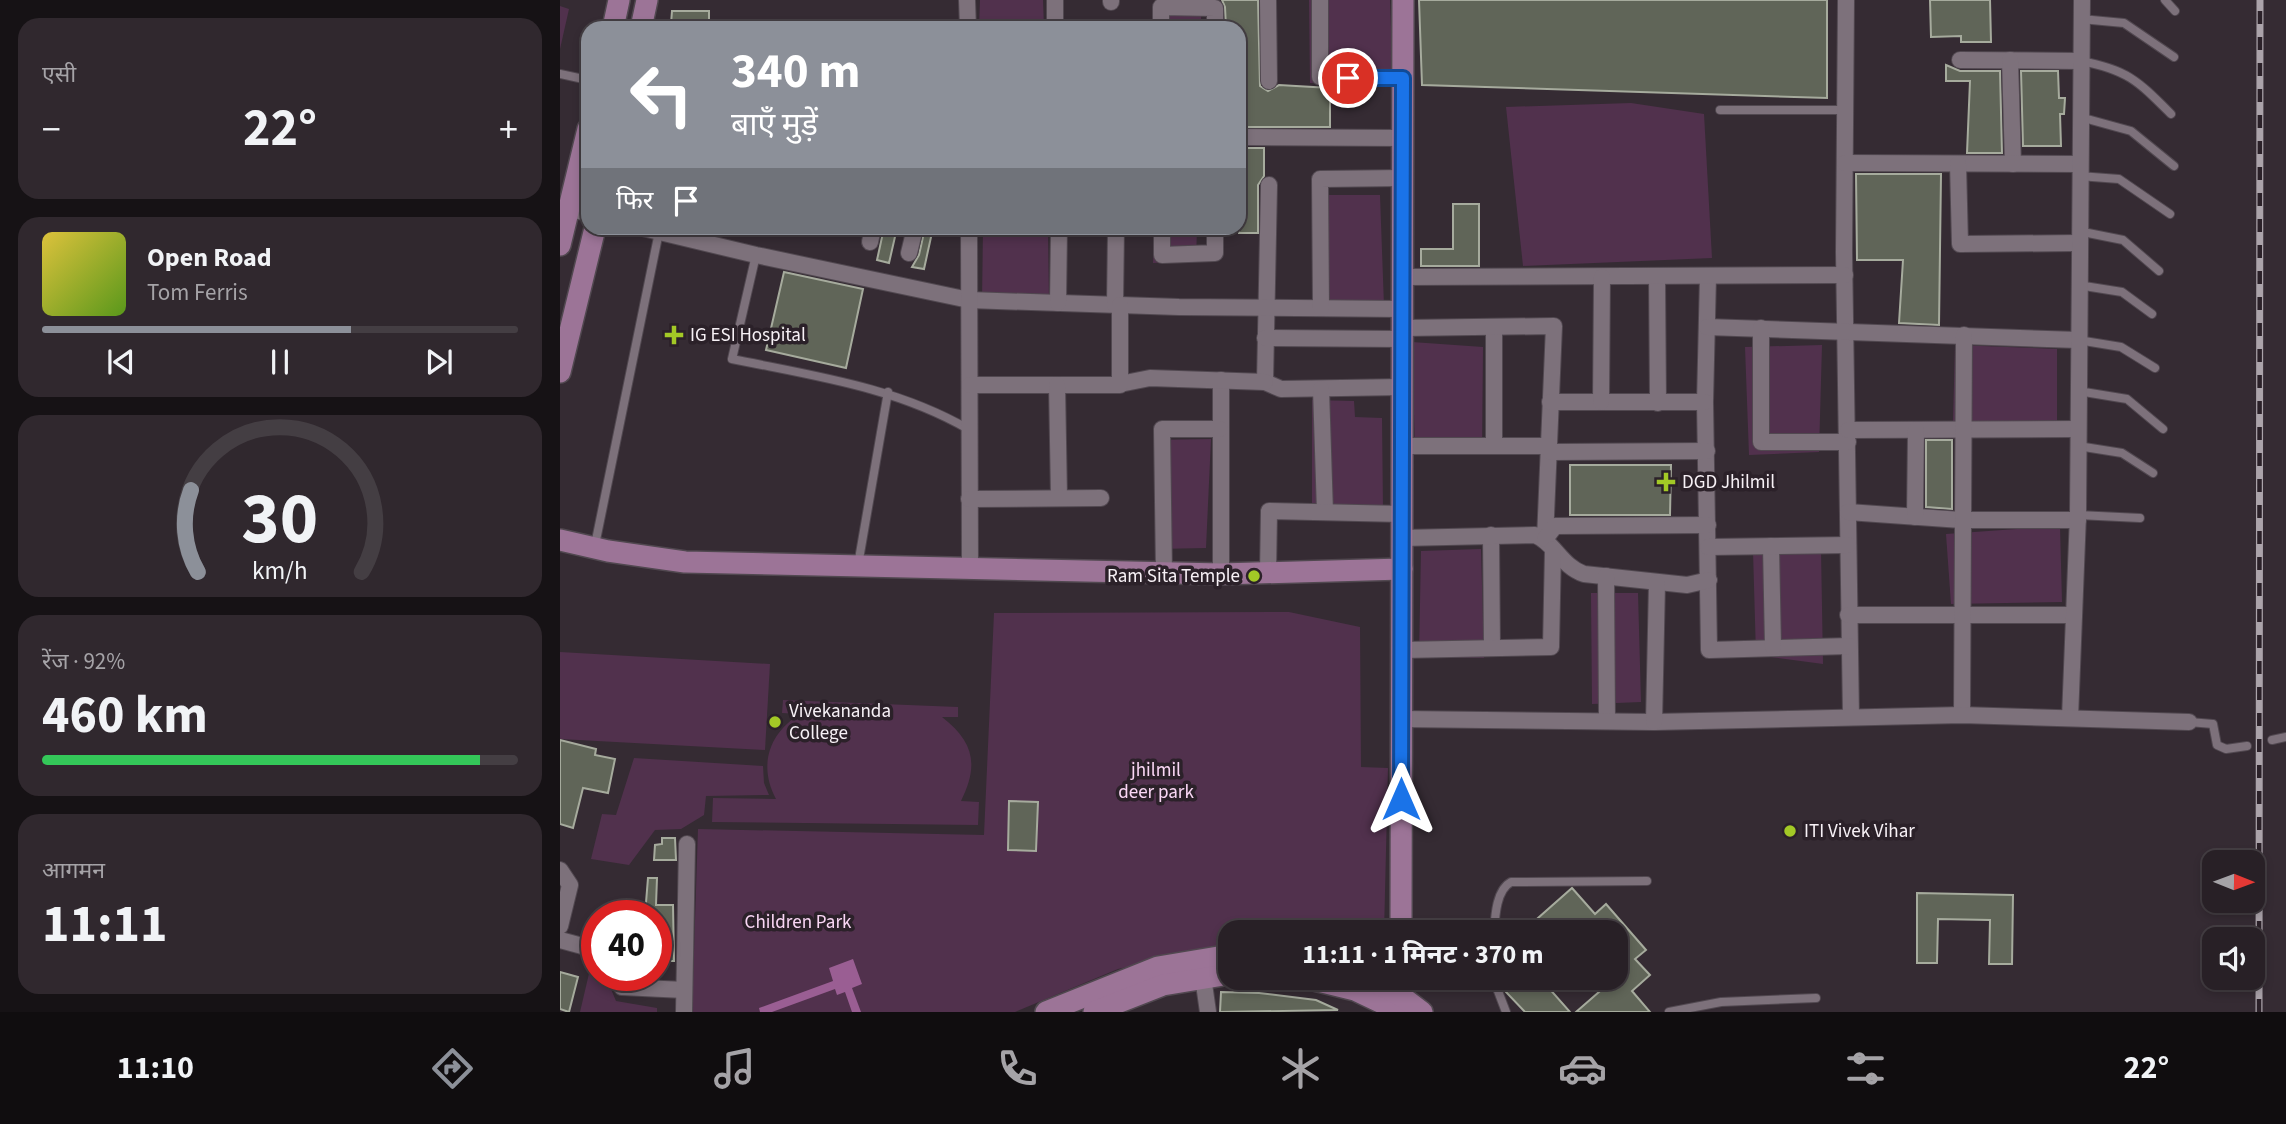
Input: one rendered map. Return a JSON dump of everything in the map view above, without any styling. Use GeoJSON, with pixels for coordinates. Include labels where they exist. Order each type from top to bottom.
{"type":"FeatureCollection","features":[{"type":"Feature","properties":{"kind":"street"},"geometry":{"type":"LineString","coordinates":[[614,21],[619,0]]}},
{"type":"Feature","properties":{"kind":"street"},"geometry":{"type":"LineString","coordinates":[[642,21],[647,0]]}},
{"type":"Feature","properties":{"kind":"street"},"geometry":{"type":"LineString","coordinates":[[967,0],[968,21]]}},
{"type":"Feature","properties":{"kind":"street"},"geometry":{"type":"LineString","coordinates":[[1055,0],[1055,21]]}},
{"type":"Feature","properties":{"kind":"street"},"geometry":{"type":"LineString","coordinates":[[1268,0],[1269,81]]}},
{"type":"Feature","properties":{"kind":"street"},"geometry":{"type":"LineString","coordinates":[[1320,0],[1320,77],[1403,78]]}},
{"type":"Feature","properties":{"kind":"street"},"geometry":{"type":"LineString","coordinates":[[1401,920],[1403,0]]}},
{"type":"Feature","properties":{"kind":"street"},"geometry":{"type":"LineString","coordinates":[[1846,0],[1845,275],[1851,717]]}},
{"type":"Feature","properties":{"kind":"street"},"geometry":{"type":"LineString","coordinates":[[2070,718],[2078,517],[2078,237],[2082,0]]}},
{"type":"Feature","properties":{"kind":"street"},"geometry":{"type":"LineString","coordinates":[[1161,21],[1161,7],[1215,8],[1215,21]]}},
{"type":"Feature","properties":{"kind":"street"},"geometry":{"type":"LineString","coordinates":[[1960,60],[2081,61]]}},
{"type":"Feature","properties":{"kind":"street"},"geometry":{"type":"LineString","coordinates":[[2010,60],[2013,164]]}},
{"type":"Feature","properties":{"kind":"street"},"geometry":{"type":"LineString","coordinates":[[1246,137],[1403,138]]}},
{"type":"Feature","properties":{"kind":"street"},"geometry":{"type":"LineString","coordinates":[[1845,163],[2013,164],[2079,170]]}},
{"type":"Feature","properties":{"kind":"street"},"geometry":{"type":"LineString","coordinates":[[1958,164],[1960,244],[2078,237]]}},
{"type":"Feature","properties":{"kind":"street"},"geometry":{"type":"LineString","coordinates":[[1321,308],[1320,179],[1403,178]]}},
{"type":"Feature","properties":{"kind":"street"},"geometry":{"type":"LineString","coordinates":[[560,244],[578,211],[581,186]]}},
{"type":"Feature","properties":{"kind":"street"},"geometry":{"type":"LineString","coordinates":[[1265,382],[1269,186]]}},
{"type":"Feature","properties":{"kind":"street"},"geometry":{"type":"LineString","coordinates":[[560,372],[593,235]]}},
{"type":"Feature","properties":{"kind":"street"},"geometry":{"type":"LineString","coordinates":[[671,235],[756,256],[969,300],[1321,308],[1402,325]]}},
{"type":"Feature","properties":{"kind":"street"},"geometry":{"type":"LineString","coordinates":[[909,253],[913,235]]}},
{"type":"Feature","properties":{"kind":"street"},"geometry":{"type":"LineString","coordinates":[[969,235],[970,570]]}},
{"type":"Feature","properties":{"kind":"street"},"geometry":{"type":"LineString","coordinates":[[1058,303],[1059,235]]}},
{"type":"Feature","properties":{"kind":"street"},"geometry":{"type":"LineString","coordinates":[[1116,235],[1120,384]]}},
{"type":"Feature","properties":{"kind":"street"},"geometry":{"type":"LineString","coordinates":[[1162,235],[1162,255],[1215,253],[1215,235]]}},
{"type":"Feature","properties":{"kind":"street"},"geometry":{"type":"LineString","coordinates":[[1402,277],[1845,275]]}},
{"type":"Feature","properties":{"kind":"street"},"geometry":{"type":"LineString","coordinates":[[1657,276],[1658,403]]}},
{"type":"Feature","properties":{"kind":"street"},"geometry":{"type":"LineString","coordinates":[[1708,276],[1705,402],[1709,650],[1849,646]]}},
{"type":"Feature","properties":{"kind":"street"},"geometry":{"type":"LineString","coordinates":[[1601,402],[1602,277]]}},
{"type":"Feature","properties":{"kind":"street"},"geometry":{"type":"LineString","coordinates":[[1265,338],[1402,325],[1554,326],[1548,446],[1551,647],[1402,650]]}},
{"type":"Feature","properties":{"kind":"street"},"geometry":{"type":"LineString","coordinates":[[1494,327],[1494,445]]}},
{"type":"Feature","properties":{"kind":"street"},"geometry":{"type":"LineString","coordinates":[[1707,327],[2078,340]]}},
{"type":"Feature","properties":{"kind":"street"},"geometry":{"type":"LineString","coordinates":[[1760,328],[1761,442],[1916,430],[1961,430],[2078,438]]}},
{"type":"Feature","properties":{"kind":"street"},"geometry":{"type":"LineString","coordinates":[[1962,715],[1961,430],[1964,335]]}},
{"type":"Feature","properties":{"kind":"street"},"geometry":{"type":"LineString","coordinates":[[970,386],[1120,384],[1150,378],[1265,382],[1281,389],[1402,387]]}},
{"type":"Feature","properties":{"kind":"street"},"geometry":{"type":"LineString","coordinates":[[1221,380],[1222,574]]}},
{"type":"Feature","properties":{"kind":"street"},"geometry":{"type":"LineString","coordinates":[[1057,385],[1059,498]]}},
{"type":"Feature","properties":{"kind":"street"},"geometry":{"type":"LineString","coordinates":[[1321,389],[1325,512]]}},
{"type":"Feature","properties":{"kind":"street"},"geometry":{"type":"LineString","coordinates":[[1550,402],[1705,402]]}},
{"type":"Feature","properties":{"kind":"street"},"geometry":{"type":"LineString","coordinates":[[1164,573],[1162,429],[1220,429]]}},
{"type":"Feature","properties":{"kind":"street"},"geometry":{"type":"LineString","coordinates":[[1915,517],[1916,430]]}},
{"type":"Feature","properties":{"kind":"street"},"geometry":{"type":"LineString","coordinates":[[1402,446],[1548,446]]}},
{"type":"Feature","properties":{"kind":"street"},"geometry":{"type":"LineString","coordinates":[[1548,446],[1551,452],[1707,451]]}},
{"type":"Feature","properties":{"kind":"street"},"geometry":{"type":"LineString","coordinates":[[969,499],[1101,498]]}},
{"type":"Feature","properties":{"kind":"street"},"geometry":{"type":"LineString","coordinates":[[1268,573],[1269,511],[1402,514]]}},
{"type":"Feature","properties":{"kind":"street"},"geometry":{"type":"LineString","coordinates":[[1848,512],[1961,520],[2078,517]]}},
{"type":"Feature","properties":{"kind":"street"},"geometry":{"type":"LineString","coordinates":[[1549,544],[1555,526],[1708,525]]}},
{"type":"Feature","properties":{"kind":"street"},"geometry":{"type":"LineString","coordinates":[[1402,538],[1522,533],[1549,544],[1572,570],[1657,583],[1687,585],[1709,580]]}},
{"type":"Feature","properties":{"kind":"street"},"geometry":{"type":"LineString","coordinates":[[1491,535],[1492,647]]}},
{"type":"Feature","properties":{"kind":"street"},"geometry":{"type":"LineString","coordinates":[[560,540],[685,562],[1222,574],[1402,569]]}},
{"type":"Feature","properties":{"kind":"street"},"geometry":{"type":"LineString","coordinates":[[1708,547],[1848,545]]}},
{"type":"Feature","properties":{"kind":"street"},"geometry":{"type":"LineString","coordinates":[[1771,546],[1773,647]]}},
{"type":"Feature","properties":{"kind":"street"},"geometry":{"type":"LineString","coordinates":[[1606,576],[1606,721]]}},
{"type":"Feature","properties":{"kind":"street"},"geometry":{"type":"LineString","coordinates":[[1654,722],[1657,583]]}},
{"type":"Feature","properties":{"kind":"street"},"geometry":{"type":"LineString","coordinates":[[1848,615],[2074,615]]}},
{"type":"Feature","properties":{"kind":"street"},"geometry":{"type":"LineString","coordinates":[[1402,719],[1654,722],[1962,715],[2189,722]]}},
{"type":"Feature","properties":{"kind":"street"},"geometry":{"type":"LineString","coordinates":[[684,1012],[687,844]]}},
{"type":"Feature","properties":{"kind":"street"},"geometry":{"type":"LineString","coordinates":[[560,870],[570,885],[560,926]]}},
{"type":"Feature","properties":{"kind":"street"},"geometry":{"type":"LineString","coordinates":[[560,940],[581,946]]}},
{"type":"Feature","properties":{"kind":"street"},"geometry":{"type":"LineString","coordinates":[[1046,1012],[1158,967],[1218,955]]}},
{"type":"Feature","properties":{"kind":"street"},"geometry":{"type":"LineString","coordinates":[[1094,1012],[1138,1004],[1163,985],[1218,975]]}},
{"type":"Feature","properties":{"kind":"street"},"geometry":{"type":"LineString","coordinates":[[1203,977],[1208,1012]]}},
{"type":"Feature","properties":{"kind":"street"},"geometry":{"type":"LineString","coordinates":[[672,989],[684,990]]}},
{"type":"Feature","properties":{"kind":"street"},"geometry":{"type":"LineString","coordinates":[[1355,990],[1400,999],[1422,1012]]}},
{"type":"Feature","properties":{"kind":"lane"},"geometry":{"type":"LineString","coordinates":[[2165,0],[2175,11]]}},
{"type":"Feature","properties":{"kind":"lane"},"geometry":{"type":"LineString","coordinates":[[2081,19],[2124,23],[2174,57]]}},
{"type":"Feature","properties":{"kind":"lane"},"geometry":{"type":"LineString","coordinates":[[2081,61],[2113,67],[2125,73],[2171,114]]}},
{"type":"Feature","properties":{"kind":"lane"},"geometry":{"type":"LineString","coordinates":[[560,74],[581,78]]}},
{"type":"Feature","properties":{"kind":"lane"},"geometry":{"type":"LineString","coordinates":[[1720,110],[1845,110]]}},
{"type":"Feature","properties":{"kind":"lane"},"geometry":{"type":"LineString","coordinates":[[2080,117],[2131,131],[2175,166]]}},
{"type":"Feature","properties":{"kind":"lane"},"geometry":{"type":"LineString","coordinates":[[2079,170],[2119,179],[2170,214]]}},
{"type":"Feature","properties":{"kind":"lane"},"geometry":{"type":"LineString","coordinates":[[594,548],[650,235]]}},
{"type":"Feature","properties":{"kind":"lane"},"geometry":{"type":"LineString","coordinates":[[2078,237],[2123,240],[2159,271]]}},
{"type":"Feature","properties":{"kind":"lane"},"geometry":{"type":"LineString","coordinates":[[756,256],[732,359],[888,391],[939,412],[968,429]]}},
{"type":"Feature","properties":{"kind":"lane"},"geometry":{"type":"LineString","coordinates":[[2078,285],[2122,292],[2152,314]]}},
{"type":"Feature","properties":{"kind":"lane"},"geometry":{"type":"LineString","coordinates":[[2078,340],[2121,347],[2155,368]]}},
{"type":"Feature","properties":{"kind":"lane"},"geometry":{"type":"LineString","coordinates":[[858,566],[888,391]]}},
{"type":"Feature","properties":{"kind":"lane"},"geometry":{"type":"LineString","coordinates":[[2078,391],[2127,399],[2163,429]]}},
{"type":"Feature","properties":{"kind":"lane"},"geometry":{"type":"LineString","coordinates":[[2078,438],[2122,453],[2153,473]]}},
{"type":"Feature","properties":{"kind":"lane"},"geometry":{"type":"LineString","coordinates":[[2078,517],[2140,518]]}},
{"type":"Feature","properties":{"kind":"lane"},"geometry":{"type":"LineString","coordinates":[[2189,722],[2213,724],[2217,745],[2226,749],[2247,746]]}},
{"type":"Feature","properties":{"kind":"lane"},"geometry":{"type":"LineString","coordinates":[[2272,740],[2286,737]]}},
{"type":"Feature","properties":{"kind":"lane"},"geometry":{"type":"LineString","coordinates":[[1496,920],[1499,897],[1504,886],[1511,882],[1647,881]]}},
{"type":"Feature","properties":{"kind":"lane"},"geometry":{"type":"LineString","coordinates":[[1498,990],[1506,1012]]}},
{"type":"Feature","properties":{"kind":"lane"},"geometry":{"type":"LineString","coordinates":[[1669,1012],[1721,1002],[1816,998]]}},
{"type":"Feature","properties":{"kind":"green space"},"geometry":{"type":"Polygon","coordinates":[[[980,0],[1043,0],[1044,21],[979,21],[980,0]]]}},
{"type":"Feature","properties":{"kind":"green space"},"geometry":{"type":"Polygon","coordinates":[[[1309,0],[1390,0],[1393,86],[1310,83],[1309,0]]]}},
{"type":"Feature","properties":{"kind":"green space"},"geometry":{"type":"Polygon","coordinates":[[[560,6],[569,9],[560,49],[560,6]]]}},
{"type":"Feature","properties":{"kind":"green space"},"geometry":{"type":"Polygon","coordinates":[[[1154,16],[1201,16],[1201,21],[1154,21],[1154,16]]]}},
{"type":"Feature","properties":{"kind":"green space"},"geometry":{"type":"Polygon","coordinates":[[[1631,103],[1704,114],[1712,258],[1523,266],[1506,107],[1631,103]]]}},
{"type":"Feature","properties":{"kind":"green space"},"geometry":{"type":"Polygon","coordinates":[[[1313,195],[1380,195],[1384,306],[1315,304],[1313,195]]]}},
{"type":"Feature","properties":{"kind":"green space"},"geometry":{"type":"Polygon","coordinates":[[[983,235],[1048,235],[1049,303],[982,302],[983,235]]]}},
{"type":"Feature","properties":{"kind":"green space"},"geometry":{"type":"Polygon","coordinates":[[[1155,235],[1197,235],[1196,261],[1153,263],[1155,235]]]}},
{"type":"Feature","properties":{"kind":"green space"},"geometry":{"type":"Polygon","coordinates":[[[1412,342],[1483,347],[1482,453],[1415,451],[1412,342]]]}},
{"type":"Feature","properties":{"kind":"green space"},"geometry":{"type":"Polygon","coordinates":[[[1822,345],[1819,452],[1749,455],[1745,347],[1822,345]]]}},
{"type":"Feature","properties":{"kind":"green space"},"geometry":{"type":"Polygon","coordinates":[[[1955,345],[2057,349],[2057,422],[1953,421],[1955,345]]]}},
{"type":"Feature","properties":{"kind":"green space"},"geometry":{"type":"Polygon","coordinates":[[[1312,400],[1354,401],[1355,417],[1382,418],[1383,510],[1312,510],[1312,400]]]}},
{"type":"Feature","properties":{"kind":"green space"},"geometry":{"type":"Polygon","coordinates":[[[1211,439],[1206,548],[1157,549],[1154,440],[1211,439]]]}},
{"type":"Feature","properties":{"kind":"green space"},"geometry":{"type":"Polygon","coordinates":[[[2060,526],[2062,602],[1951,604],[1946,534],[2060,526]]]}},
{"type":"Feature","properties":{"kind":"green space"},"geometry":{"type":"Polygon","coordinates":[[[1481,549],[1484,658],[1419,657],[1421,551],[1481,549]]]}},
{"type":"Feature","properties":{"kind":"green space"},"geometry":{"type":"Polygon","coordinates":[[[1821,550],[1823,664],[1756,655],[1753,551],[1821,550]]]}},
{"type":"Feature","properties":{"kind":"green space"},"geometry":{"type":"Polygon","coordinates":[[[1591,593],[1638,593],[1641,702],[1592,704],[1591,593]]]}},
{"type":"Feature","properties":{"kind":"green space","name":"jhilmil deer park"},"geometry":{"type":"Polygon","coordinates":[[[1289,612],[1360,627],[1361,767],[1388,768],[1384,920],[1218,920],[1218,948],[1118,969],[1015,1012],[692,1012],[698,829],[984,835],[994,613],[1289,612]]]}},
{"type":"Feature","properties":{"kind":"green space"},"geometry":{"type":"Polygon","coordinates":[[[560,652],[770,664],[765,750],[560,739],[560,652]]]}},
{"type":"Feature","properties":{"kind":"green space"},"geometry":{"type":"Polygon","coordinates":[[[783,700],[958,707],[958,717],[942,717],[953,726],[967,745],[970,776],[961,801],[979,802],[978,825],[712,822],[713,798],[776,799],[768,774],[770,751],[781,731],[800,714],[782,713],[783,700]]]}},
{"type":"Feature","properties":{"kind":"green space"},"geometry":{"type":"Polygon","coordinates":[[[634,758],[763,766],[764,783],[769,795],[706,796],[704,815],[681,829],[655,830],[629,865],[591,859],[602,814],[616,815],[634,758]]]}},
{"type":"Feature","properties":{"kind":"green space"},"geometry":{"type":"Polygon","coordinates":[[[585,991],[612,991],[616,1001],[657,1008],[657,1012],[580,1012],[585,991]]]}},
{"type":"Feature","properties":{"kind":"shaded area"},"geometry":{"type":"Polygon","coordinates":[[[853,959],[862,984],[852,988],[861,1012],[852,1012],[845,992],[837,995],[835,989],[772,1012],[760,1012],[759,1008],[833,981],[829,968],[853,959]]]}},
{"type":"Feature","properties":{"kind":"building"},"geometry":{"type":"Polygon","coordinates":[[[1222,0],[1258,0],[1260,86],[1268,91],[1279,85],[1330,88],[1330,127],[1246,127],[1246,21],[1226,21],[1222,0]]]}},
{"type":"Feature","properties":{"kind":"building"},"geometry":{"type":"Polygon","coordinates":[[[1419,0],[1827,0],[1827,98],[1422,85],[1419,0]]]}},
{"type":"Feature","properties":{"kind":"building"},"geometry":{"type":"Polygon","coordinates":[[[1930,0],[1990,0],[1991,42],[1961,42],[1961,36],[1931,37],[1930,0]]]}},
{"type":"Feature","properties":{"kind":"building"},"geometry":{"type":"Polygon","coordinates":[[[672,11],[709,11],[709,21],[671,21],[672,11]]]}},
{"type":"Feature","properties":{"kind":"building"},"geometry":{"type":"Polygon","coordinates":[[[1946,65],[1960,71],[2000,71],[2002,153],[1967,153],[1970,81],[1946,81],[1946,65]]]}},
{"type":"Feature","properties":{"kind":"building"},"geometry":{"type":"Polygon","coordinates":[[[2021,71],[2058,71],[2059,98],[2065,98],[2064,114],[2060,114],[2061,146],[2023,146],[2021,71]]]}},
{"type":"Feature","properties":{"kind":"building"},"geometry":{"type":"Polygon","coordinates":[[[1246,148],[1264,148],[1264,176],[1258,185],[1258,233],[1246,233],[1246,148]]]}},
{"type":"Feature","properties":{"kind":"building"},"geometry":{"type":"Polygon","coordinates":[[[1856,174],[1941,174],[1939,325],[1899,323],[1903,260],[1857,260],[1856,174]]]}},
{"type":"Feature","properties":{"kind":"building"},"geometry":{"type":"Polygon","coordinates":[[[1453,204],[1479,204],[1479,266],[1421,266],[1421,249],[1453,249],[1453,204]]]}},
{"type":"Feature","properties":{"kind":"building"},"geometry":{"type":"Polygon","coordinates":[[[882,235],[895,235],[889,263],[877,260],[882,235]]]}},
{"type":"Feature","properties":{"kind":"building"},"geometry":{"type":"Polygon","coordinates":[[[923,235],[931,235],[924,269],[912,267],[919,255],[923,235]]]}},
{"type":"Feature","properties":{"kind":"building"},"geometry":{"type":"Polygon","coordinates":[[[784,272],[863,289],[846,368],[766,350],[784,272]]]}},
{"type":"Feature","properties":{"kind":"building"},"geometry":{"type":"Polygon","coordinates":[[[1926,440],[1952,440],[1952,509],[1926,507],[1926,440]]]}},
{"type":"Feature","properties":{"kind":"building"},"geometry":{"type":"Polygon","coordinates":[[[1570,465],[1671,465],[1670,515],[1570,515],[1570,465]]]}},
{"type":"Feature","properties":{"kind":"building"},"geometry":{"type":"Polygon","coordinates":[[[560,740],[596,749],[595,755],[615,759],[608,793],[583,788],[573,828],[560,824],[560,740]]]}},
{"type":"Feature","properties":{"kind":"building"},"geometry":{"type":"Polygon","coordinates":[[[1009,801],[1038,802],[1036,851],[1008,850],[1009,801]]]}},
{"type":"Feature","properties":{"kind":"building"},"geometry":{"type":"Polygon","coordinates":[[[662,838],[675,838],[676,860],[654,860],[655,845],[662,844],[662,838]]]}},
{"type":"Feature","properties":{"kind":"building"},"geometry":{"type":"Polygon","coordinates":[[[648,878],[657,878],[656,900],[646,900],[648,878]]]}},
{"type":"Feature","properties":{"kind":"building"},"geometry":{"type":"Polygon","coordinates":[[[1572,888],[1595,914],[1606,904],[1620,920],[1536,920],[1572,888]]]}},
{"type":"Feature","properties":{"kind":"building"},"geometry":{"type":"Polygon","coordinates":[[[1917,893],[2013,895],[2012,964],[1989,964],[1990,920],[1938,919],[1937,963],[1917,963],[1917,893]]]}},
{"type":"Feature","properties":{"kind":"building"},"geometry":{"type":"Polygon","coordinates":[[[672,905],[673,905],[672,961],[672,905]]]}},
{"type":"Feature","properties":{"kind":"building"},"geometry":{"type":"Polygon","coordinates":[[[1628,929],[1646,950],[1635,959],[1650,975],[1632,991],[1650,1012],[1576,1012],[1601,990],[1628,990],[1628,929]]]}},
{"type":"Feature","properties":{"kind":"building"},"geometry":{"type":"Polygon","coordinates":[[[560,972],[578,977],[569,1012],[560,1009],[560,972]]]}},
{"type":"Feature","properties":{"kind":"building"},"geometry":{"type":"Polygon","coordinates":[[[1551,990],[1570,1012],[1525,1012],[1505,991],[1551,990]]]}},
{"type":"Feature","properties":{"kind":"building"},"geometry":{"type":"Polygon","coordinates":[[[1221,992],[1259,993],[1316,1000],[1338,1010],[1220,1012],[1221,992]]]}},
{"type":"Feature","properties":{"kind":"railway"},"geometry":{"type":"LineString","coordinates":[[2259,1012],[2260,0]]}},
{"type":"Feature","properties":{"kind":"place","name":"IG ESI Hospital"},"geometry":{"type":"Point","coordinates":[674,335]}},
{"type":"Feature","properties":{"kind":"place","name":"DGD Jhilmil"},"geometry":{"type":"Point","coordinates":[1666,482]}},
{"type":"Feature","properties":{"kind":"place","name":"Ram Sita Temple"},"geometry":{"type":"Point","coordinates":[1254,576]}},
{"type":"Feature","properties":{"kind":"place","name":"Vivekananda College"},"geometry":{"type":"Point","coordinates":[775,722]}},
{"type":"Feature","properties":{"kind":"place","name":"ITI Vivek Vihar"},"geometry":{"type":"Point","coordinates":[1790,831]}},
{"type":"Feature","properties":{"kind":"route"},"geometry":{"type":"LineString","coordinates":[[1348,78],[1403,78],[1401,799]]}},
{"type":"Feature","properties":{"kind":"park label","name":"Children Park"},"geometry":{"type":"Point","coordinates":[798,922]}}]}
